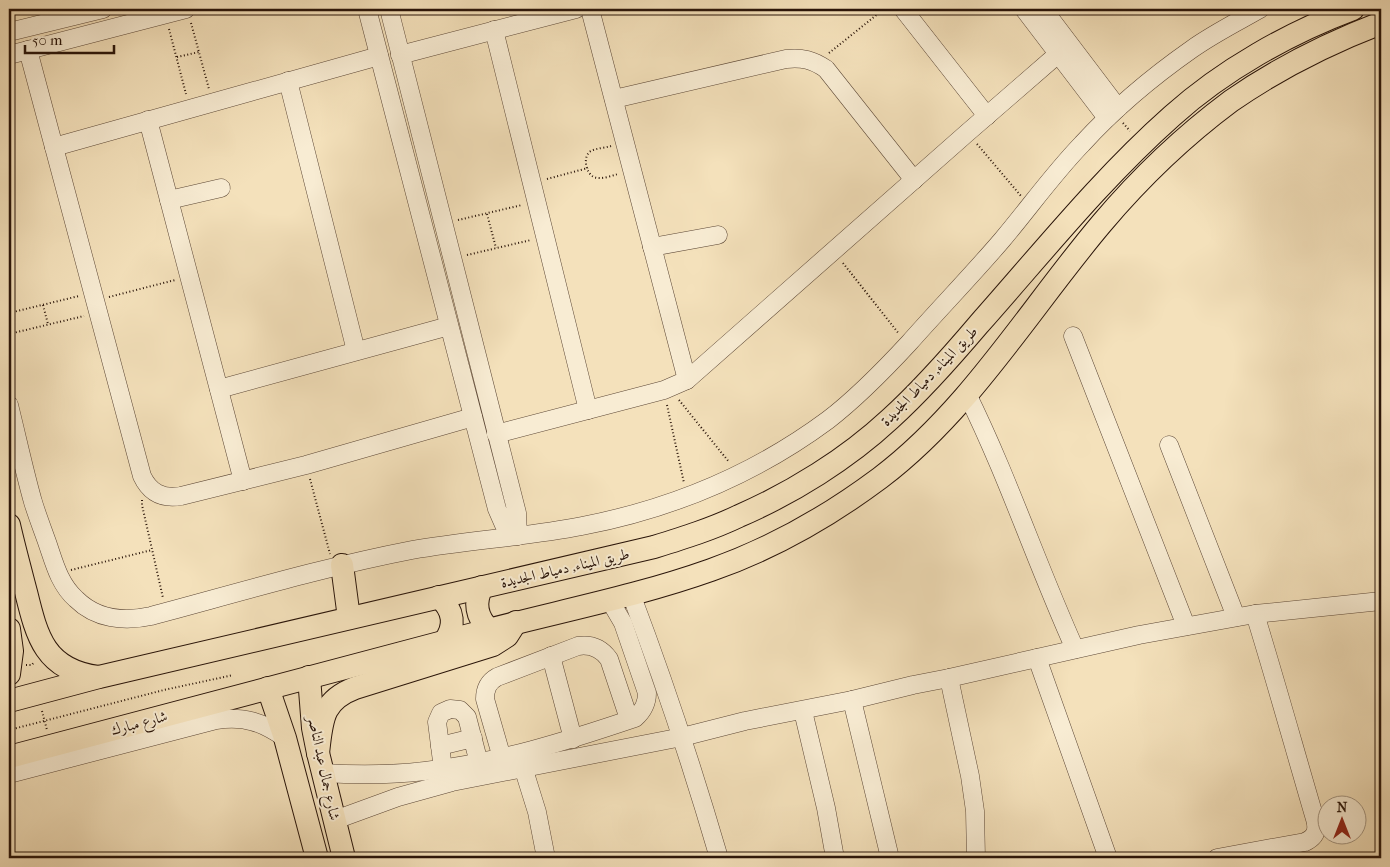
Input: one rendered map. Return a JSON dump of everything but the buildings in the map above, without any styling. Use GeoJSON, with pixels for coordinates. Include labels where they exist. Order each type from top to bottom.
{"type":"FeatureCollection","features":[{"type":"Feature","properties":{"kind":"main road","name":"طريق الميناء, دمياط الجديدة"},"geometry":{"type":"LineString","coordinates":[[100,677],[654,547],[739,517],[779,497],[854,448],[889,420],[922,388],[1085,204],[1173,114],[1221,77],[1273,45],[1327,18],[1353,9]]}},
{"type":"Feature","properties":{"kind":"main road"},"geometry":{"type":"LineString","coordinates":[[268,688],[516,622],[670,584],[715,569],[759,550],[844,504],[883,476],[920,445],[967,394],[1102,223],[1142,179],[1186,138],[1232,101],[1283,69],[1336,42],[1379,29]]}},
{"type":"Feature","properties":{"kind":"main road"},"geometry":{"type":"LineString","coordinates":[[9,525],[34,623],[43,644],[67,668],[77,673],[100,677]]}},
{"type":"Feature","properties":{"kind":"main road"},"geometry":{"type":"LineString","coordinates":[[338,566],[349,618]]}},
{"type":"Feature","properties":{"kind":"main road"},"geometry":{"type":"LineString","coordinates":[[482,587],[477,599],[478,613],[489,629]]}},
{"type":"Feature","properties":{"kind":"main road"},"geometry":{"type":"LineString","coordinates":[[440,597],[452,615],[451,629],[444,642]]}},
{"type":"Feature","properties":{"kind":"main road"},"geometry":{"type":"LineString","coordinates":[[320,763],[324,714],[340,695],[354,688],[493,645],[506,636],[516,622]]}},
{"type":"Feature","properties":{"kind":"main road"},"geometry":{"type":"LineString","coordinates":[[9,629],[12,652],[9,674]]}},
{"type":"Feature","properties":{"kind":"main road"},"geometry":{"type":"LineString","coordinates":[[9,701],[100,677]]}},
{"type":"Feature","properties":{"kind":"main road","name":"شارع جمال عبد الناصر"},"geometry":{"type":"LineString","coordinates":[[309,677],[313,728],[344,858]]}},
{"type":"Feature","properties":{"kind":"main road","name":"شارع جمال عبد الناصر"},"geometry":{"type":"LineString","coordinates":[[268,688],[286,738],[317,858]]}},
{"type":"Feature","properties":{"kind":"main road","name":"شارع مبارك"},"geometry":{"type":"LineString","coordinates":[[9,757],[51,746],[177,721],[268,688]]}},
{"type":"Feature","properties":{"kind":"main road"},"geometry":{"type":"LineString","coordinates":[[286,738],[288,728],[295,722],[306,722],[313,728]]}},
{"type":"Feature","properties":{"kind":"street"},"geometry":{"type":"LineString","coordinates":[[9,32],[103,9]]}},
{"type":"Feature","properties":{"kind":"street"},"geometry":{"type":"LineString","coordinates":[[367,9],[500,518],[510,531],[518,536]]}},
{"type":"Feature","properties":{"kind":"street"},"geometry":{"type":"LineString","coordinates":[[389,9],[517,513],[518,536]]}},
{"type":"Feature","properties":{"kind":"street"},"geometry":{"type":"LineString","coordinates":[[400,55],[576,9]]}},
{"type":"Feature","properties":{"kind":"street"},"geometry":{"type":"LineString","coordinates":[[590,9],[688,380]]}},
{"type":"Feature","properties":{"kind":"street"},"geometry":{"type":"LineString","coordinates":[[903,9],[987,116]]}},
{"type":"Feature","properties":{"kind":"street"},"geometry":{"type":"LineString","coordinates":[[1024,9],[1058,54],[1113,113]]}},
{"type":"Feature","properties":{"kind":"street"},"geometry":{"type":"LineString","coordinates":[[9,405],[33,502],[58,574],[65,587],[76,600],[103,616],[119,620],[135,620],[338,566],[421,549],[579,527],[620,518],[668,504],[768,459],[831,417],[860,393],[895,359],[974,273],[1056,172],[1113,113],[1160,73],[1194,48],[1260,9]]}},
{"type":"Feature","properties":{"kind":"street"},"geometry":{"type":"LineString","coordinates":[[1048,10],[1113,113]]}},
{"type":"Feature","properties":{"kind":"street"},"geometry":{"type":"LineString","coordinates":[[9,55],[165,14],[188,13]]}},
{"type":"Feature","properties":{"kind":"street"},"geometry":{"type":"LineString","coordinates":[[494,30],[588,410]]}},
{"type":"Feature","properties":{"kind":"street"},"geometry":{"type":"LineString","coordinates":[[28,50],[142,476],[149,488],[156,493],[172,498],[306,465],[473,417]]}},
{"type":"Feature","properties":{"kind":"street"},"geometry":{"type":"LineString","coordinates":[[496,434],[667,389],[688,380],[1058,54]]}},
{"type":"Feature","properties":{"kind":"street"},"geometry":{"type":"LineString","coordinates":[[54,147],[379,56]]}},
{"type":"Feature","properties":{"kind":"street"},"geometry":{"type":"LineString","coordinates":[[614,99],[786,59],[807,59],[826,69],[914,180]]}},
{"type":"Feature","properties":{"kind":"street"},"geometry":{"type":"LineString","coordinates":[[288,81],[356,351]]}},
{"type":"Feature","properties":{"kind":"street"},"geometry":{"type":"LineString","coordinates":[[148,120],[243,481]]}},
{"type":"Feature","properties":{"kind":"street"},"geometry":{"type":"LineString","coordinates":[[169,200],[222,188]]}},
{"type":"Feature","properties":{"kind":"street"},"geometry":{"type":"LineString","coordinates":[[652,247],[718,235]]}},
{"type":"Feature","properties":{"kind":"street"},"geometry":{"type":"LineString","coordinates":[[219,388],[449,326]]}},
{"type":"Feature","properties":{"kind":"street"},"geometry":{"type":"LineString","coordinates":[[1073,336],[1186,626]]}},
{"type":"Feature","properties":{"kind":"street"},"geometry":{"type":"LineString","coordinates":[[967,394],[991,444],[1028,533],[1052,598],[1075,649]]}},
{"type":"Feature","properties":{"kind":"street"},"geometry":{"type":"LineString","coordinates":[[1169,445],[1236,617]]}},
{"type":"Feature","properties":{"kind":"street"},"geometry":{"type":"LineString","coordinates":[[631,594],[654,654],[682,737],[719,858]]}},
{"type":"Feature","properties":{"kind":"street"},"geometry":{"type":"LineString","coordinates":[[320,763],[383,774],[443,769],[502,758],[635,718],[646,704],[647,693],[623,623],[609,599]]}},
{"type":"Feature","properties":{"kind":"street"},"geometry":{"type":"LineString","coordinates":[[335,820],[398,797],[452,782],[682,737],[745,721],[803,711],[1139,635],[1255,614],[1381,601]]}},
{"type":"Feature","properties":{"kind":"street"},"geometry":{"type":"LineString","coordinates":[[1217,858],[1305,842],[1313,838],[1317,831],[1316,819],[1292,740],[1286,713],[1255,614]]}},
{"type":"Feature","properties":{"kind":"street"},"geometry":{"type":"LineString","coordinates":[[502,758],[485,699],[486,688],[497,677],[578,646],[596,647],[609,659],[629,720]]}},
{"type":"Feature","properties":{"kind":"street"},"geometry":{"type":"LineString","coordinates":[[551,656],[573,738]]}},
{"type":"Feature","properties":{"kind":"street"},"geometry":{"type":"LineString","coordinates":[[1037,658],[1108,858]]}},
{"type":"Feature","properties":{"kind":"street"},"geometry":{"type":"LineString","coordinates":[[949,678],[970,776],[975,811],[976,858]]}},
{"type":"Feature","properties":{"kind":"street"},"geometry":{"type":"LineString","coordinates":[[852,700],[890,858]]}},
{"type":"Feature","properties":{"kind":"street"},"geometry":{"type":"LineString","coordinates":[[443,769],[437,722],[442,713],[455,708],[467,717],[479,762]]}},
{"type":"Feature","properties":{"kind":"street"},"geometry":{"type":"LineString","coordinates":[[803,711],[836,858]]}},
{"type":"Feature","properties":{"kind":"street"},"geometry":{"type":"LineString","coordinates":[[9,774],[177,721],[239,718],[260,723],[286,738]]}},
{"type":"Feature","properties":{"kind":"street"},"geometry":{"type":"LineString","coordinates":[[440,746],[473,738]]}},
{"type":"Feature","properties":{"kind":"street"},"geometry":{"type":"LineString","coordinates":[[523,767],[537,812],[546,858]]}},
{"type":"Feature","properties":{"kind":"path"},"geometry":{"type":"LineString","coordinates":[[817,63],[884,9]]}},
{"type":"Feature","properties":{"kind":"path"},"geometry":{"type":"LineString","coordinates":[[188,13],[212,103]]}},
{"type":"Feature","properties":{"kind":"path"},"geometry":{"type":"LineString","coordinates":[[165,14],[190,109]]}},
{"type":"Feature","properties":{"kind":"path"},"geometry":{"type":"LineString","coordinates":[[176,57],[199,52]]}},
{"type":"Feature","properties":{"kind":"path"},"geometry":{"type":"LineString","coordinates":[[1113,113],[1142,144]]}},
{"type":"Feature","properties":{"kind":"path"},"geometry":{"type":"LineString","coordinates":[[967,133],[1030,206]]}},
{"type":"Feature","properties":{"kind":"path"},"geometry":{"type":"LineString","coordinates":[[625,143],[590,151],[586,155],[586,161],[590,174],[594,177],[599,178],[632,171]]}},
{"type":"Feature","properties":{"kind":"path"},"geometry":{"type":"LineString","coordinates":[[532,183],[588,168]]}},
{"type":"Feature","properties":{"kind":"path"},"geometry":{"type":"LineString","coordinates":[[443,224],[536,201]]}},
{"type":"Feature","properties":{"kind":"path"},"geometry":{"type":"LineString","coordinates":[[487,213],[496,248]]}},
{"type":"Feature","properties":{"kind":"path"},"geometry":{"type":"LineString","coordinates":[[452,259],[545,236]]}},
{"type":"Feature","properties":{"kind":"path"},"geometry":{"type":"LineString","coordinates":[[834,252],[908,344]]}},
{"type":"Feature","properties":{"kind":"path"},"geometry":{"type":"LineString","coordinates":[[9,334],[48,324],[95,302],[189,277]]}},
{"type":"Feature","properties":{"kind":"path"},"geometry":{"type":"LineString","coordinates":[[9,313],[43,305],[95,302]]}},
{"type":"Feature","properties":{"kind":"path"},"geometry":{"type":"LineString","coordinates":[[43,305],[48,324]]}},
{"type":"Feature","properties":{"kind":"path"},"geometry":{"type":"LineString","coordinates":[[667,389],[738,474]]}},
{"type":"Feature","properties":{"kind":"path"},"geometry":{"type":"LineString","coordinates":[[667,389],[687,496]]}},
{"type":"Feature","properties":{"kind":"path"},"geometry":{"type":"LineString","coordinates":[[306,465],[338,566]]}},
{"type":"Feature","properties":{"kind":"path"},"geometry":{"type":"LineString","coordinates":[[149,488],[142,496],[142,505],[166,612]]}},
{"type":"Feature","properties":{"kind":"path"},"geometry":{"type":"LineString","coordinates":[[58,574],[152,550]]}},
{"type":"Feature","properties":{"kind":"path"},"geometry":{"type":"LineString","coordinates":[[9,730],[164,690],[233,675]]}},
{"type":"Feature","properties":{"kind":"path"},"geometry":{"type":"LineString","coordinates":[[37,694],[51,746]]}}]}
